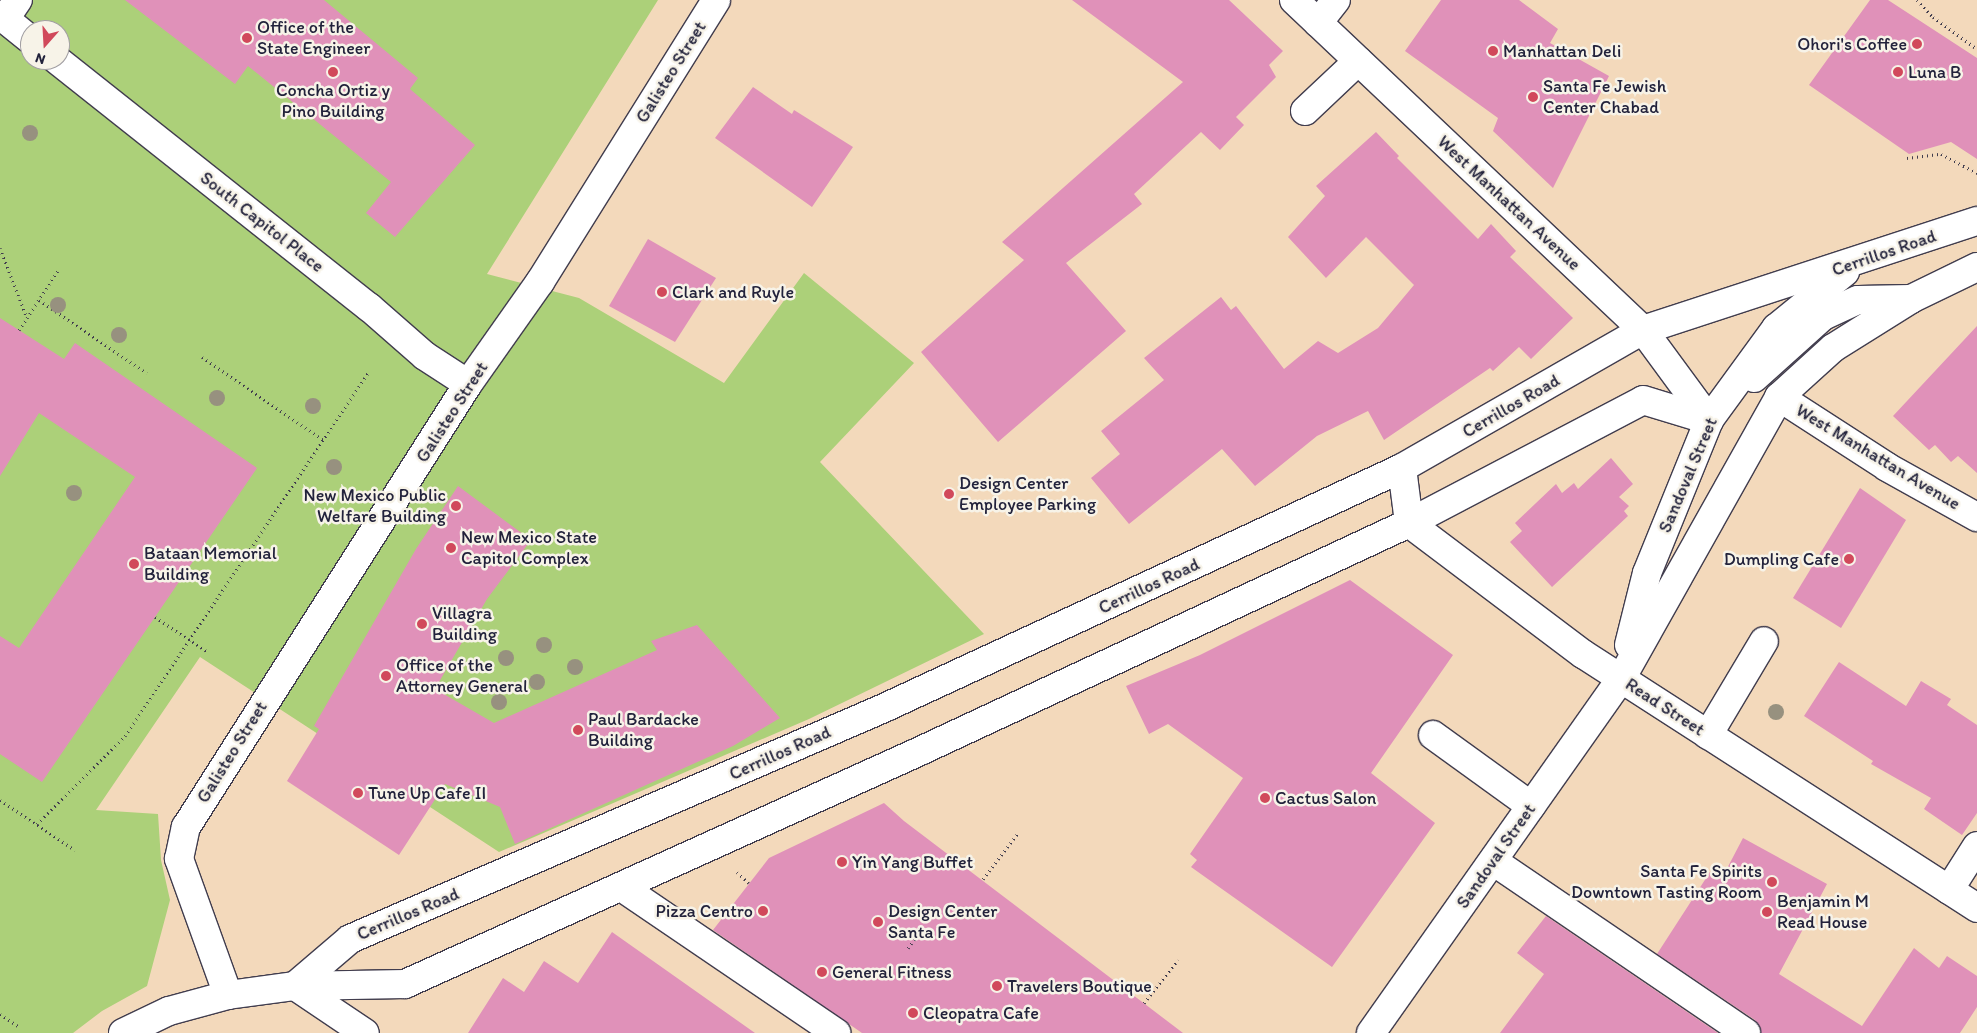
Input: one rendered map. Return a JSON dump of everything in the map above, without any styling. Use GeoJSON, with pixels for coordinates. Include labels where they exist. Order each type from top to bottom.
{"type":"FeatureCollection","features":[{"type":"Feature","properties":{"kind":"street","name":"Galisteo Street"},"geometry":{"type":"LineString","coordinates":[[228,995],[179,859],[186,827],[206,791],[468,384],[540,282],[716,0]]}},
{"type":"Feature","properties":{"kind":"street","name":"West Manhattan Avenue"},"geometry":{"type":"LineString","coordinates":[[1294,0],[1643,330],[1709,420]]}},
{"type":"Feature","properties":{"kind":"street"},"geometry":{"type":"LineString","coordinates":[[1318,23],[1336,0]]}},
{"type":"Feature","properties":{"kind":"street"},"geometry":{"type":"LineString","coordinates":[[8,12],[20,27]]}},
{"type":"Feature","properties":{"kind":"street"},"geometry":{"type":"LineString","coordinates":[[1306,111],[1358,61]]}},
{"type":"Feature","properties":{"kind":"street","name":"South Capitol Place"},"geometry":{"type":"LineString","coordinates":[[69,70],[375,312],[425,356],[468,384]]}},
{"type":"Feature","properties":{"kind":"street","name":"Cerrillos Road"},"geometry":{"type":"LineString","coordinates":[[296,986],[350,939],[884,708],[1402,468],[1643,330],[1855,263],[1977,221]]}},
{"type":"Feature","properties":{"kind":"street","name":"Sandoval Street"},"geometry":{"type":"LineString","coordinates":[[1621,679],[1646,573],[1709,420],[1776,328],[1855,263]]}},
{"type":"Feature","properties":{"kind":"street","name":"Cerrillos Road"},"geometry":{"type":"LineString","coordinates":[[1779,397],[1833,348],[1911,299],[1977,267]]}},
{"type":"Feature","properties":{"kind":"street","name":"Cerrillos Road"},"geometry":{"type":"LineString","coordinates":[[1709,420],[1823,316],[1858,300],[1911,299]]}},
{"type":"Feature","properties":{"kind":"street","name":"West Manhattan Avenue"},"geometry":{"type":"LineString","coordinates":[[1779,397],[1888,467],[1977,517]]}},
{"type":"Feature","properties":{"kind":"street","name":"Sandoval Street"},"geometry":{"type":"LineString","coordinates":[[1371,1033],[1621,679],[1779,397]]}},
{"type":"Feature","properties":{"kind":"street"},"geometry":{"type":"LineString","coordinates":[[123,1033],[169,1011],[228,995],[296,986],[405,984],[623,888],[1409,523],[1643,400],[1709,420]]}},
{"type":"Feature","properties":{"kind":"street"},"geometry":{"type":"LineString","coordinates":[[1402,468],[1409,523]]}},
{"type":"Feature","properties":{"kind":"street","name":"Read Street"},"geometry":{"type":"LineString","coordinates":[[1409,523],[1583,654],[1977,908]]}},
{"type":"Feature","properties":{"kind":"street"},"geometry":{"type":"LineString","coordinates":[[1708,735],[1764,641]]}},
{"type":"Feature","properties":{"kind":"street"},"geometry":{"type":"LineString","coordinates":[[1433,735],[1531,806]]}},
{"type":"Feature","properties":{"kind":"street"},"geometry":{"type":"LineString","coordinates":[[1949,890],[1977,846]]}},
{"type":"Feature","properties":{"kind":"street"},"geometry":{"type":"LineString","coordinates":[[1493,861],[1746,1033]]}},
{"type":"Feature","properties":{"kind":"street"},"geometry":{"type":"LineString","coordinates":[[623,888],[836,1033]]}},
{"type":"Feature","properties":{"kind":"street"},"geometry":{"type":"LineString","coordinates":[[296,986],[365,1033]]}},
{"type":"Feature","properties":{"kind":"path"},"geometry":{"type":"LineString","coordinates":[[1918,0],[1933,17],[1977,49]]}},
{"type":"Feature","properties":{"kind":"path"},"geometry":{"type":"LineString","coordinates":[[1907,158],[1941,154],[1977,173]]}},
{"type":"Feature","properties":{"kind":"path"},"geometry":{"type":"LineString","coordinates":[[0,248],[27,318]]}},
{"type":"Feature","properties":{"kind":"path"},"geometry":{"type":"LineString","coordinates":[[19,330],[59,269]]}},
{"type":"Feature","properties":{"kind":"path"},"geometry":{"type":"LineString","coordinates":[[39,300],[147,373]]}},
{"type":"Feature","properties":{"kind":"path"},"geometry":{"type":"LineString","coordinates":[[202,357],[323,440]]}},
{"type":"Feature","properties":{"kind":"path"},"geometry":{"type":"LineString","coordinates":[[37,824],[125,736],[369,371]]}},
{"type":"Feature","properties":{"kind":"path"},"geometry":{"type":"LineString","coordinates":[[155,617],[208,652]]}},
{"type":"Feature","properties":{"kind":"path"},"geometry":{"type":"LineString","coordinates":[[0,800],[76,850]]}},
{"type":"Feature","properties":{"kind":"path"},"geometry":{"type":"LineString","coordinates":[[983,879],[1018,833]]}},
{"type":"Feature","properties":{"kind":"path"},"geometry":{"type":"LineString","coordinates":[[731,866],[749,884]]}},
{"type":"Feature","properties":{"kind":"path"},"geometry":{"type":"LineString","coordinates":[[908,948],[921,930]]}},
{"type":"Feature","properties":{"kind":"path"},"geometry":{"type":"LineString","coordinates":[[1144,1003],[1178,960]]}},
{"type":"Feature","properties":{"kind":"path"},"geometry":{"type":"LineString","coordinates":[[0,1014],[19,1027]]}},
{"type":"Feature","properties":{"kind":"green space","name":"New Mexico State Capitol Complex"},"geometry":{"type":"Polygon","coordinates":[[[0,0],[658,0],[487,274],[579,298],[724,383],[804,273],[914,363],[820,462],[984,634],[809,719],[499,852],[200,657],[96,810],[158,814],[161,860],[170,900],[147,986],[102,1011],[73,1033],[0,1033],[0,0]]]}},
{"type":"Feature","properties":{"kind":"building","name":"Concha Ortiz y Pino Building"},"geometry":{"type":"Polygon","coordinates":[[[125,0],[324,0],[418,78],[410,89],[475,145],[395,237],[366,213],[391,182],[248,66],[235,84],[125,0]]]}},
{"type":"Feature","properties":{"kind":"building"},"geometry":{"type":"Polygon","coordinates":[[[1072,0],[1229,0],[1283,51],[1269,65],[1276,77],[1236,117],[1244,125],[1220,150],[1201,132],[1134,194],[1142,204],[1066,263],[1126,331],[998,442],[921,352],[1024,260],[1002,242],[1183,82],[1072,0]]]}},
{"type":"Feature","properties":{"kind":"building","name":"Santa Fe Jewish Center Chabad"},"geometry":{"type":"Polygon","coordinates":[[[1441,0],[1519,0],[1558,29],[1550,43],[1609,76],[1553,188],[1493,131],[1498,118],[1405,51],[1441,0]]]}},
{"type":"Feature","properties":{"kind":"building","name":"Luna B"},"geometry":{"type":"Polygon","coordinates":[[[1870,0],[1888,0],[1977,58],[1977,159],[1951,142],[1909,154],[1809,85],[1870,0]]]}},
{"type":"Feature","properties":{"kind":"building"},"geometry":{"type":"Polygon","coordinates":[[[753,87],[792,114],[794,110],[853,147],[812,207],[715,138],[753,87]]]}},
{"type":"Feature","properties":{"kind":"building"},"geometry":{"type":"Polygon","coordinates":[[[1376,132],[1399,156],[1397,158],[1478,239],[1491,224],[1516,251],[1510,257],[1573,318],[1531,359],[1519,347],[1493,371],[1490,368],[1384,440],[1368,411],[1317,436],[1255,486],[1222,449],[1129,524],[1091,478],[1120,454],[1101,431],[1164,380],[1144,358],[1221,297],[1231,310],[1236,306],[1284,369],[1318,341],[1338,353],[1378,328],[1414,285],[1366,237],[1326,278],[1288,237],[1325,196],[1316,186],[1376,132]]]}},
{"type":"Feature","properties":{"kind":"building","name":"Clark and Ruyle"},"geometry":{"type":"Polygon","coordinates":[[[648,239],[716,278],[675,342],[609,306],[648,239]]]}},
{"type":"Feature","properties":{"kind":"building","name":"Bataan Memorial Building"},"geometry":{"type":"Polygon","coordinates":[[[0,318],[64,359],[75,343],[257,468],[42,782],[0,754],[0,636],[19,648],[135,477],[39,413],[0,476],[0,318]]]}},
{"type":"Feature","properties":{"kind":"building"},"geometry":{"type":"Polygon","coordinates":[[[1977,326],[1977,473],[1958,456],[1951,462],[1935,445],[1929,450],[1893,416],[1977,326]]]}},
{"type":"Feature","properties":{"kind":"building"},"geometry":{"type":"Polygon","coordinates":[[[1611,458],[1633,484],[1619,497],[1629,506],[1624,511],[1628,516],[1552,587],[1510,542],[1522,531],[1515,523],[1556,484],[1562,493],[1574,483],[1578,489],[1611,458]]]}},
{"type":"Feature","properties":{"kind":"building"},"geometry":{"type":"Polygon","coordinates":[[[458,486],[531,540],[487,599],[435,689],[494,723],[657,650],[651,641],[697,625],[780,718],[733,746],[515,844],[500,807],[445,784],[399,855],[287,781],[319,729],[314,726],[416,549],[458,486]]]}},
{"type":"Feature","properties":{"kind":"building","name":"Dumpling Cafe"},"geometry":{"type":"Polygon","coordinates":[[[1860,488],[1906,520],[1841,628],[1793,598],[1860,488]]]}},
{"type":"Feature","properties":{"kind":"building"},"geometry":{"type":"Polygon","coordinates":[[[1350,580],[1453,655],[1371,773],[1435,823],[1332,967],[1191,867],[1197,860],[1190,854],[1243,778],[1168,724],[1149,734],[1126,686],[1200,655],[1350,580]]]}},
{"type":"Feature","properties":{"kind":"building"},"geometry":{"type":"Polygon","coordinates":[[[1839,662],[1906,706],[1921,681],[1951,699],[1947,705],[1977,725],[1977,813],[1962,835],[1924,809],[1931,798],[1871,764],[1873,761],[1804,716],[1839,662]]]}},
{"type":"Feature","properties":{"kind":"building","name":"Design Center Santa Fe"},"geometry":{"type":"Polygon","coordinates":[[[884,803],[904,821],[1183,1033],[862,1033],[713,930],[769,858],[884,803]]]}},
{"type":"Feature","properties":{"kind":"building"},"geometry":{"type":"Polygon","coordinates":[[[1743,838],[1827,884],[1779,974],[1862,1026],[1914,948],[1939,968],[1947,956],[1977,976],[1977,1007],[1960,1033],[1761,1033],[1755,1020],[1657,954],[1710,872],[1722,878],[1743,838]]]}},
{"type":"Feature","properties":{"kind":"building"},"geometry":{"type":"Polygon","coordinates":[[[1546,916],[1718,1033],[1500,1033],[1544,974],[1517,953],[1546,916]]]}},
{"type":"Feature","properties":{"kind":"building"},"geometry":{"type":"Polygon","coordinates":[[[612,932],[755,1033],[468,1033],[503,978],[524,992],[544,961],[578,983],[612,932]]]}},
{"type":"Feature","properties":{"kind":"place","name":"Office of the State Engineer"},"geometry":{"type":"Point","coordinates":[247,38]}},
{"type":"Feature","properties":{"kind":"place","name":"Ohori's Coffee"},"geometry":{"type":"Point","coordinates":[1917,44]}},
{"type":"Feature","properties":{"kind":"place","name":"Manhattan Deli"},"geometry":{"type":"Point","coordinates":[1493,51]}},
{"type":"Feature","properties":{"kind":"place","name":"Concha Ortiz y Pino Building"},"geometry":{"type":"Point","coordinates":[333,72]}},
{"type":"Feature","properties":{"kind":"place","name":"Luna B"},"geometry":{"type":"Point","coordinates":[1898,72]}},
{"type":"Feature","properties":{"kind":"place","name":"Santa Fe Jewish Center Chabad"},"geometry":{"type":"Point","coordinates":[1533,97]}},
{"type":"Feature","properties":{"kind":"place","name":"Clark and Ruyle"},"geometry":{"type":"Point","coordinates":[662,292]}},
{"type":"Feature","properties":{"kind":"place","name":"Design Center Employee Parking"},"geometry":{"type":"Point","coordinates":[949,494]}},
{"type":"Feature","properties":{"kind":"place","name":"New Mexico Public Welfare Building"},"geometry":{"type":"Point","coordinates":[456,506]}},
{"type":"Feature","properties":{"kind":"place","name":"New Mexico State Capitol Complex"},"geometry":{"type":"Point","coordinates":[451,548]}},
{"type":"Feature","properties":{"kind":"place","name":"Dumpling Cafe"},"geometry":{"type":"Point","coordinates":[1849,559]}},
{"type":"Feature","properties":{"kind":"place","name":"Bataan Memorial Building"},"geometry":{"type":"Point","coordinates":[134,564]}},
{"type":"Feature","properties":{"kind":"place","name":"Villagra Building"},"geometry":{"type":"Point","coordinates":[422,624]}},
{"type":"Feature","properties":{"kind":"place","name":"Office of the Attorney General"},"geometry":{"type":"Point","coordinates":[386,676]}},
{"type":"Feature","properties":{"kind":"place","name":"Paul Bardacke Building"},"geometry":{"type":"Point","coordinates":[578,730]}},
{"type":"Feature","properties":{"kind":"place","name":"Tune Up Cafe II"},"geometry":{"type":"Point","coordinates":[358,793]}},
{"type":"Feature","properties":{"kind":"place","name":"Cactus Salon"},"geometry":{"type":"Point","coordinates":[1265,798]}},
{"type":"Feature","properties":{"kind":"place","name":"Yin Yang Buffet"},"geometry":{"type":"Point","coordinates":[842,862]}},
{"type":"Feature","properties":{"kind":"place","name":"Santa Fe Spirits Downtown Tasting Room"},"geometry":{"type":"Point","coordinates":[1772,882]}},
{"type":"Feature","properties":{"kind":"place","name":"Pizza Centro"},"geometry":{"type":"Point","coordinates":[763,911]}},
{"type":"Feature","properties":{"kind":"place","name":"Benjamin M Read House"},"geometry":{"type":"Point","coordinates":[1767,912]}},
{"type":"Feature","properties":{"kind":"place","name":"Design Center Santa Fe"},"geometry":{"type":"Point","coordinates":[878,922]}},
{"type":"Feature","properties":{"kind":"place","name":"General Fitness"},"geometry":{"type":"Point","coordinates":[822,972]}},
{"type":"Feature","properties":{"kind":"place","name":"Travelers Boutique"},"geometry":{"type":"Point","coordinates":[997,986]}},
{"type":"Feature","properties":{"kind":"place","name":"Cleopatra Cafe"},"geometry":{"type":"Point","coordinates":[913,1013]}}]}
